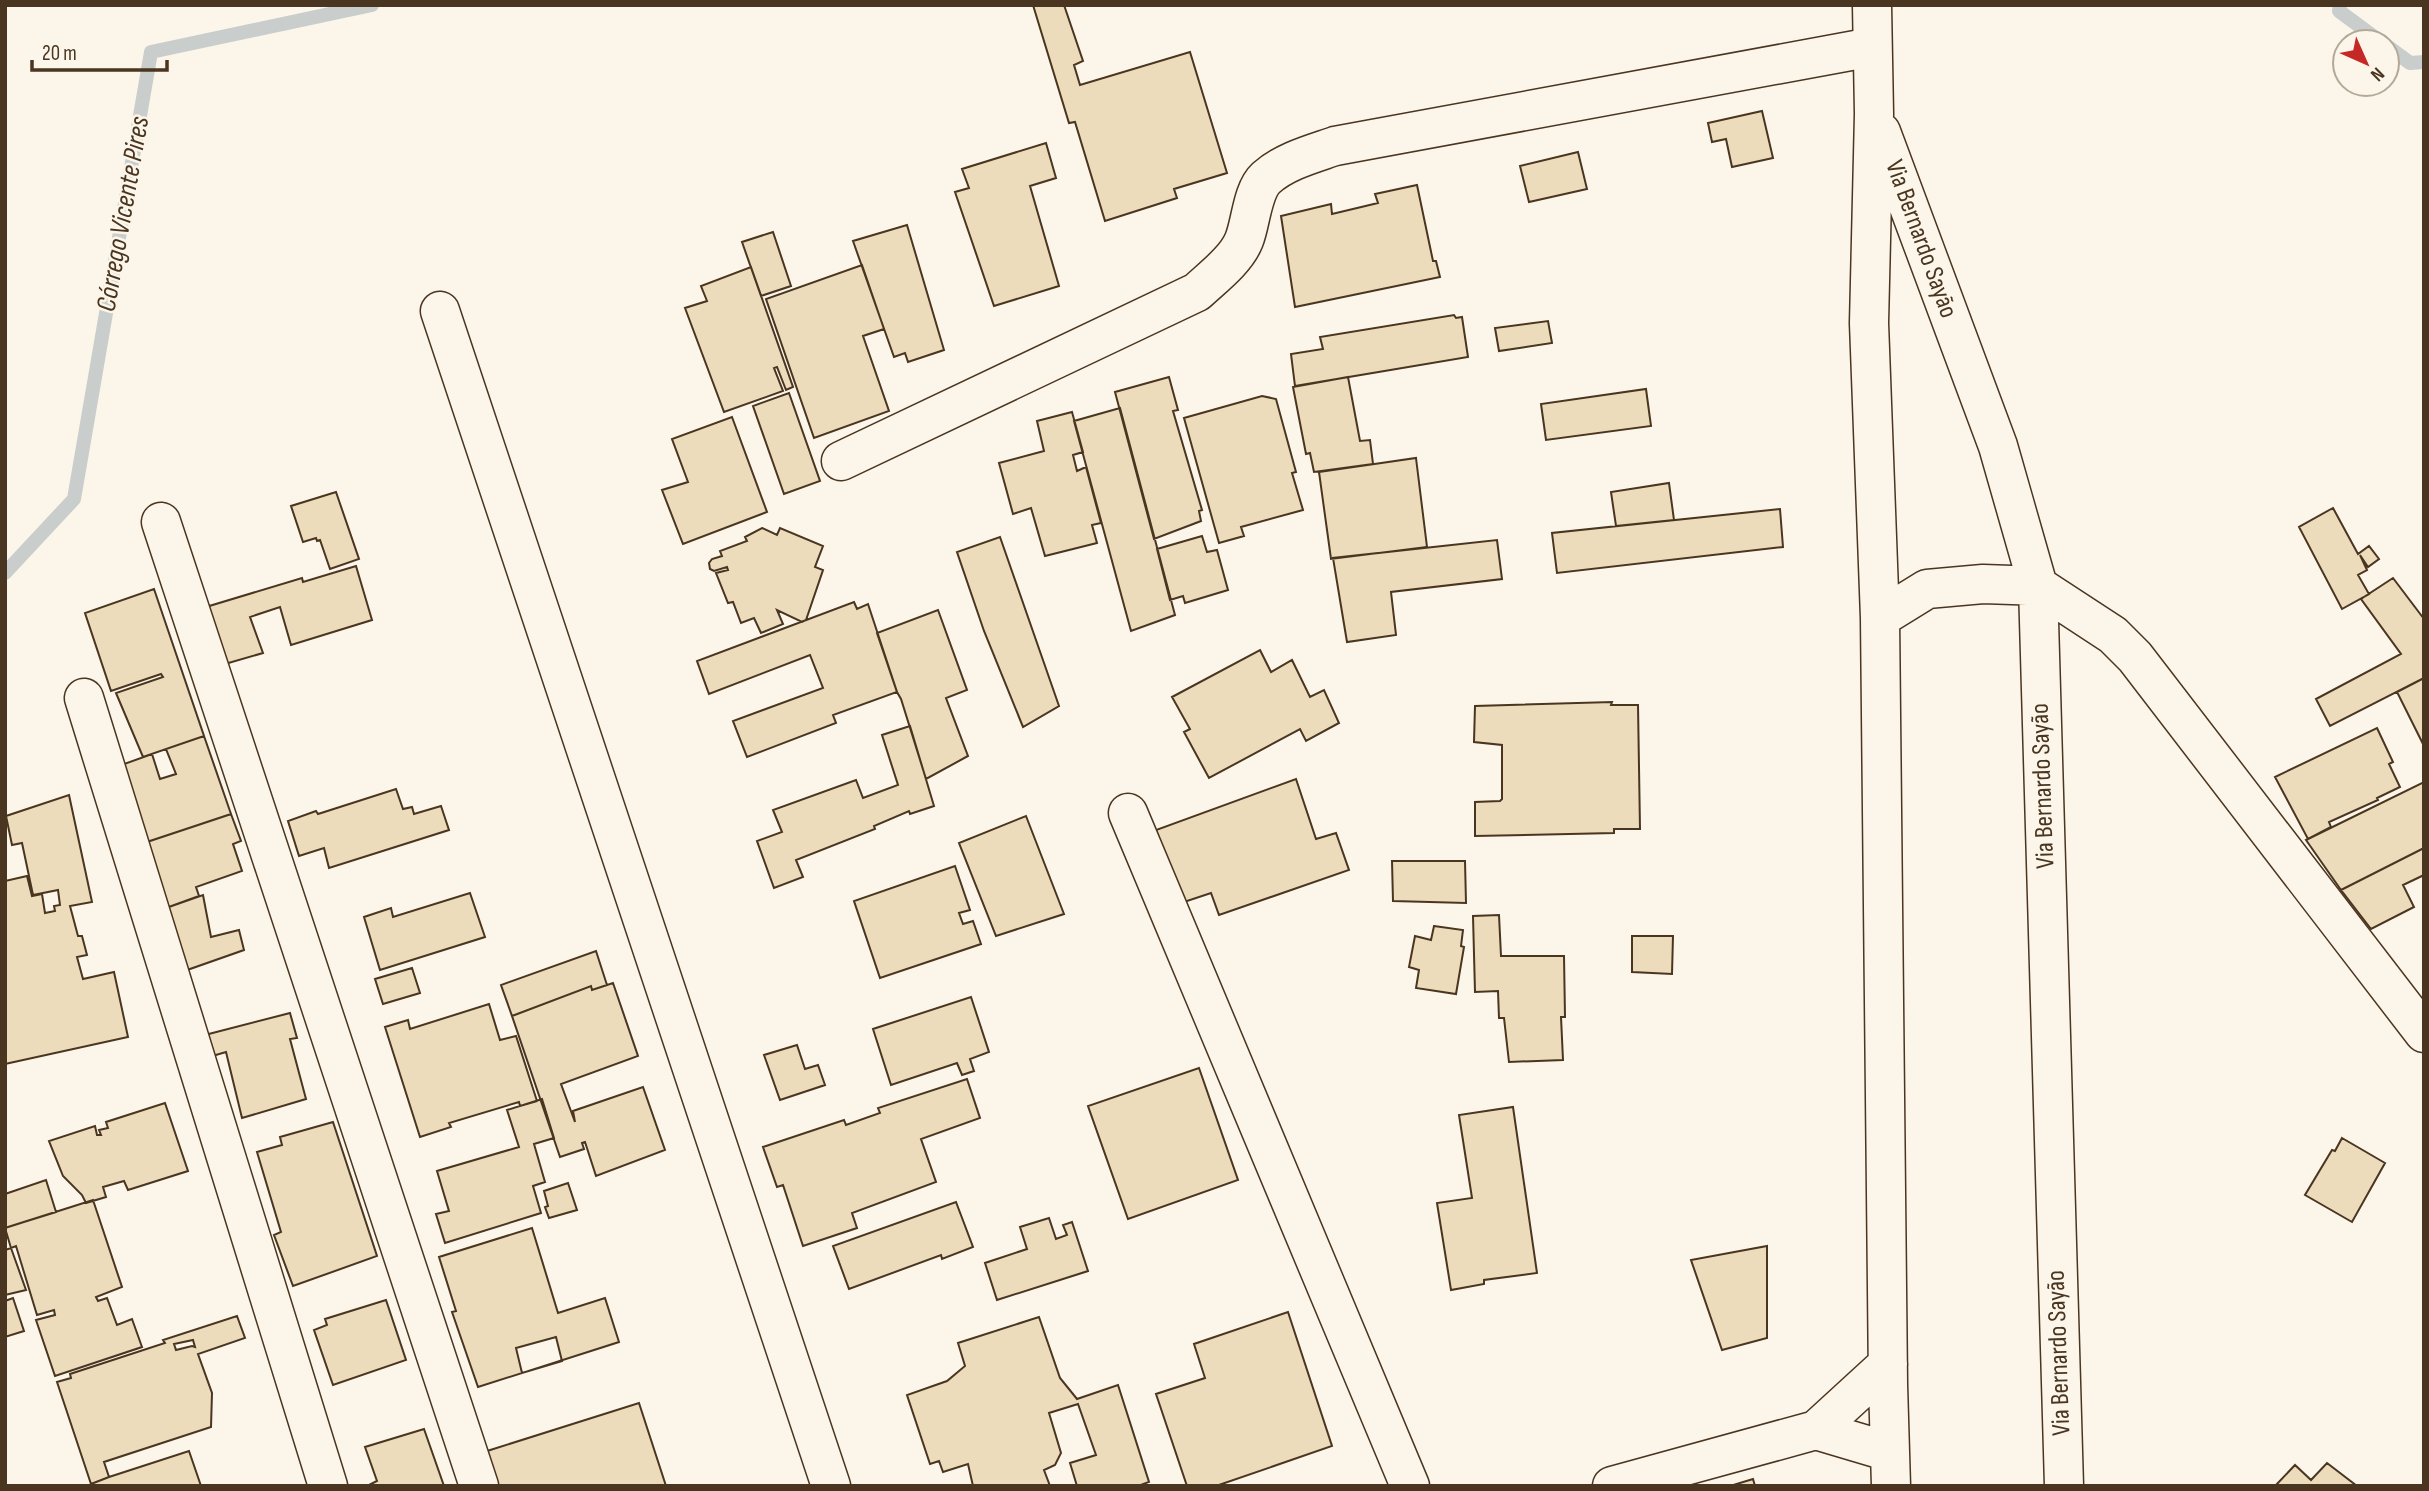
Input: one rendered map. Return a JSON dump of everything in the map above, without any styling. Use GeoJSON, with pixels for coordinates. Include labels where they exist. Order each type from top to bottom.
{"type":"FeatureCollection","features":[{"type":"Feature","properties":{"kind":"street","name":"Via Bernardo Sayão"},"geometry":{"type":"LineString","coordinates":[[1872,5],[1874,114],[1869,323],[1880,618],[1891,1469]]}},
{"type":"Feature","properties":{"kind":"street"},"geometry":{"type":"LineString","coordinates":[[841,461],[1197,292],[1228,263],[1244,242],[1264,179],[1292,162],[1335,146],[1872,47]]}},
{"type":"Feature","properties":{"kind":"street","name":"Via Bernardo Sayão"},"geometry":{"type":"LineString","coordinates":[[1874,114],[1998,446],[2038,586],[2064,1486]]}},
{"type":"Feature","properties":{"kind":"street"},"geometry":{"type":"LineString","coordinates":[[440,311],[831,1486]]}},
{"type":"Feature","properties":{"kind":"street"},"geometry":{"type":"LineString","coordinates":[[161,522],[478,1486]]}},
{"type":"Feature","properties":{"kind":"street"},"geometry":{"type":"LineString","coordinates":[[1880,618],[1927,589],[1983,584],[2038,586],[2113,635],[2136,657],[2424,1033]]}},
{"type":"Feature","properties":{"kind":"street"},"geometry":{"type":"LineString","coordinates":[[84,698],[328,1486]]}},
{"type":"Feature","properties":{"kind":"street"},"geometry":{"type":"LineString","coordinates":[[1128,813],[1410,1486]]}},
{"type":"Feature","properties":{"kind":"street"},"geometry":{"type":"LineString","coordinates":[[1612,1486],[1816,1430],[1888,1364]]}},
{"type":"Feature","properties":{"kind":"street"},"geometry":{"type":"LineString","coordinates":[[1816,1430],[1891,1469]]}},
{"type":"Feature","properties":{"kind":"building"},"geometry":{"type":"Polygon","coordinates":[[[1033,5],[1064,5],[1083,61],[1074,65],[1080,85],[1190,52],[1227,173],[1174,189],[1177,198],[1105,221],[1075,122],[1069,123],[1033,5]]]}},
{"type":"Feature","properties":{"kind":"building"},"geometry":{"type":"Polygon","coordinates":[[[1762,111],[1773,158],[1732,167],[1726,139],[1712,142],[1708,123],[1762,111]]]}},
{"type":"Feature","properties":{"kind":"building"},"geometry":{"type":"Polygon","coordinates":[[[1046,143],[1056,178],[1030,186],[1059,286],[994,306],[955,192],[969,188],[962,169],[1046,143]]]}},
{"type":"Feature","properties":{"kind":"building"},"geometry":{"type":"Polygon","coordinates":[[[1578,152],[1587,189],[1529,202],[1520,166],[1578,152]]]}},
{"type":"Feature","properties":{"kind":"building"},"geometry":{"type":"Polygon","coordinates":[[[1417,185],[1433,261],[1436,261],[1440,277],[1295,307],[1281,216],[1331,204],[1332,214],[1378,203],[1375,194],[1417,185]]]}},
{"type":"Feature","properties":{"kind":"building"},"geometry":{"type":"Polygon","coordinates":[[[907,225],[944,350],[908,362],[905,353],[894,357],[853,241],[907,225]]]}},
{"type":"Feature","properties":{"kind":"building"},"geometry":{"type":"Polygon","coordinates":[[[773,232],[791,286],[761,296],[742,242],[773,232]]]}},
{"type":"Feature","properties":{"kind":"building"},"geometry":{"type":"Polygon","coordinates":[[[862,265],[884,329],[863,336],[889,411],[814,438],[766,299],[862,265]]]}},
{"type":"Feature","properties":{"kind":"building"},"geometry":{"type":"Polygon","coordinates":[[[751,267],[793,387],[786,390],[777,367],[774,368],[783,391],[724,412],[685,308],[707,301],[701,286],[751,267]]]}},
{"type":"Feature","properties":{"kind":"building"},"geometry":{"type":"Polygon","coordinates":[[[1454,315],[1456,318],[1462,317],[1468,357],[1295,386],[1291,354],[1323,349],[1320,337],[1454,315]]]}},
{"type":"Feature","properties":{"kind":"building"},"geometry":{"type":"Polygon","coordinates":[[[1548,321],[1552,343],[1499,351],[1495,328],[1548,321]]]}},
{"type":"Feature","properties":{"kind":"building"},"geometry":{"type":"Polygon","coordinates":[[[1169,377],[1178,410],[1173,411],[1202,510],[1199,511],[1201,521],[1154,539],[1115,392],[1169,377]]]}},
{"type":"Feature","properties":{"kind":"building"},"geometry":{"type":"Polygon","coordinates":[[[1348,377],[1360,441],[1370,440],[1373,464],[1314,472],[1310,453],[1306,454],[1293,387],[1348,377]]]}},
{"type":"Feature","properties":{"kind":"building"},"geometry":{"type":"Polygon","coordinates":[[[1646,389],[1651,426],[1546,440],[1541,404],[1646,389]]]}},
{"type":"Feature","properties":{"kind":"building"},"geometry":{"type":"Polygon","coordinates":[[[789,393],[820,481],[784,494],[753,406],[789,393]]]}},
{"type":"Feature","properties":{"kind":"building"},"geometry":{"type":"Polygon","coordinates":[[[1262,396],[1276,399],[1296,472],[1292,473],[1303,510],[1241,527],[1244,536],[1219,543],[1184,418],[1262,396]]]}},
{"type":"Feature","properties":{"kind":"building"},"geometry":{"type":"Polygon","coordinates":[[[1120,408],[1175,615],[1131,631],[1074,421],[1120,408]]]}},
{"type":"Feature","properties":{"kind":"building"},"geometry":{"type":"Polygon","coordinates":[[[1072,412],[1083,452],[1073,455],[1077,471],[1086,467],[1101,523],[1092,525],[1097,543],[1045,556],[1031,508],[1013,514],[999,463],[1044,451],[1037,421],[1072,412]]]}},
{"type":"Feature","properties":{"kind":"building"},"geometry":{"type":"Polygon","coordinates":[[[732,417],[767,512],[683,544],[662,490],[688,482],[672,439],[732,417]]]}},
{"type":"Feature","properties":{"kind":"building"},"geometry":{"type":"Polygon","coordinates":[[[1416,458],[1427,547],[1331,559],[1319,472],[1416,458]]]}},
{"type":"Feature","properties":{"kind":"building"},"geometry":{"type":"Polygon","coordinates":[[[1669,483],[1674,520],[1616,526],[1611,492],[1669,483]]]}},
{"type":"Feature","properties":{"kind":"building"},"geometry":{"type":"Polygon","coordinates":[[[336,492],[359,559],[330,569],[320,540],[317,541],[316,538],[303,542],[291,506],[336,492]]]}},
{"type":"Feature","properties":{"kind":"building"},"geometry":{"type":"Polygon","coordinates":[[[2333,508],[2358,554],[2369,546],[2379,559],[2368,567],[2360,555],[2367,570],[2358,575],[2369,594],[2342,609],[2299,527],[2333,508]]]}},
{"type":"Feature","properties":{"kind":"building"},"geometry":{"type":"Polygon","coordinates":[[[1780,509],[1783,547],[1557,573],[1552,533],[1780,509]]]}},
{"type":"Feature","properties":{"kind":"building"},"geometry":{"type":"Polygon","coordinates":[[[762,528],[777,535],[780,528],[823,546],[815,567],[823,570],[806,620],[802,622],[777,610],[783,624],[761,633],[754,618],[741,623],[733,602],[728,603],[716,573],[728,570],[727,567],[714,571],[710,569],[709,563],[722,556],[720,551],[747,541],[745,537],[762,528]]]}},
{"type":"Feature","properties":{"kind":"building"},"geometry":{"type":"Polygon","coordinates":[[[1202,536],[1207,552],[1217,550],[1228,590],[1185,603],[1183,596],[1170,600],[1157,549],[1202,536]]]}},
{"type":"Feature","properties":{"kind":"building"},"geometry":{"type":"Polygon","coordinates":[[[1000,537],[1059,706],[1023,727],[984,631],[957,552],[1000,537]]]}},
{"type":"Feature","properties":{"kind":"building"},"geometry":{"type":"Polygon","coordinates":[[[1497,540],[1502,579],[1391,592],[1396,635],[1347,642],[1333,558],[1497,540]]]}},
{"type":"Feature","properties":{"kind":"building"},"geometry":{"type":"Polygon","coordinates":[[[356,566],[372,620],[291,645],[280,607],[250,617],[263,653],[225,664],[206,607],[302,578],[303,582],[356,566]]]}},
{"type":"Feature","properties":{"kind":"building"},"geometry":{"type":"Polygon","coordinates":[[[2393,578],[2424,619],[2424,678],[2330,726],[2316,699],[2401,654],[2361,599],[2393,578]]]}},
{"type":"Feature","properties":{"kind":"building"},"geometry":{"type":"Polygon","coordinates":[[[154,589],[204,736],[143,757],[116,693],[163,677],[161,674],[111,691],[85,613],[154,589]]]}},
{"type":"Feature","properties":{"kind":"building"},"geometry":{"type":"Polygon","coordinates":[[[854,602],[857,609],[868,604],[897,692],[833,715],[836,723],[747,757],[733,721],[823,688],[810,655],[709,694],[697,661],[854,602]]]}},
{"type":"Feature","properties":{"kind":"building"},"geometry":{"type":"Polygon","coordinates":[[[938,610],[967,690],[946,698],[968,756],[926,779],[877,633],[938,610]]]}},
{"type":"Feature","properties":{"kind":"building"},"geometry":{"type":"Polygon","coordinates":[[[1260,650],[1271,672],[1292,660],[1310,697],[1324,690],[1339,723],[1306,741],[1300,729],[1209,778],[1184,732],[1190,729],[1172,697],[1260,650]]]}},
{"type":"Feature","properties":{"kind":"building"},"geometry":{"type":"Polygon","coordinates":[[[2424,678],[2424,746],[2397,692],[2424,678]]]}},
{"type":"Feature","properties":{"kind":"building"},"geometry":{"type":"Polygon","coordinates":[[[1612,702],[1611,705],[1638,705],[1640,829],[1614,829],[1614,833],[1475,836],[1475,802],[1502,799],[1502,745],[1474,742],[1475,706],[1612,702]]]}},
{"type":"Feature","properties":{"kind":"building"},"geometry":{"type":"Polygon","coordinates":[[[910,726],[934,806],[910,814],[909,811],[874,826],[875,829],[796,860],[803,877],[774,888],[757,841],[782,832],[773,810],[856,780],[863,798],[898,785],[882,735],[910,726]]]}},
{"type":"Feature","properties":{"kind":"building"},"geometry":{"type":"Polygon","coordinates":[[[2377,728],[2393,762],[2389,764],[2400,787],[2329,822],[2331,827],[2308,839],[2275,777],[2377,728]]]}},
{"type":"Feature","properties":{"kind":"building"},"geometry":{"type":"Polygon","coordinates":[[[204,736],[231,814],[144,843],[102,772],[152,754],[160,779],[176,774],[166,749],[204,736]]]}},
{"type":"Feature","properties":{"kind":"building"},"geometry":{"type":"Polygon","coordinates":[[[1296,779],[1316,839],[1336,833],[1349,870],[1219,915],[1211,893],[1181,903],[1156,830],[1296,779]]]}},
{"type":"Feature","properties":{"kind":"building"},"geometry":{"type":"Polygon","coordinates":[[[2424,782],[2424,848],[2341,890],[2306,840],[2424,782]]]}},
{"type":"Feature","properties":{"kind":"building"},"geometry":{"type":"Polygon","coordinates":[[[396,789],[403,809],[412,807],[414,814],[441,806],[449,830],[329,868],[324,848],[299,856],[288,821],[396,789]]]}},
{"type":"Feature","properties":{"kind":"building"},"geometry":{"type":"Polygon","coordinates":[[[69,795],[92,902],[70,906],[78,936],[82,936],[87,955],[77,957],[83,979],[114,972],[128,1037],[5,1064],[5,881],[27,876],[32,896],[42,894],[45,913],[55,911],[54,906],[60,905],[58,890],[33,895],[22,843],[12,845],[6,816],[69,795]]]}},
{"type":"Feature","properties":{"kind":"building"},"geometry":{"type":"Polygon","coordinates":[[[231,814],[241,841],[233,844],[242,871],[196,887],[199,896],[166,908],[144,843],[231,814]]]}},
{"type":"Feature","properties":{"kind":"building"},"geometry":{"type":"Polygon","coordinates":[[[1026,816],[1064,914],[996,936],[959,843],[1026,816]]]}},
{"type":"Feature","properties":{"kind":"building"},"geometry":{"type":"Polygon","coordinates":[[[2424,848],[2424,875],[2403,885],[2414,907],[2371,929],[2341,890],[2424,848]]]}},
{"type":"Feature","properties":{"kind":"building"},"geometry":{"type":"Polygon","coordinates":[[[1392,861],[1465,861],[1466,903],[1393,901],[1392,861]]]}},
{"type":"Feature","properties":{"kind":"building"},"geometry":{"type":"Polygon","coordinates":[[[955,866],[970,910],[959,913],[963,924],[973,921],[981,944],[880,978],[854,901],[955,866]]]}},
{"type":"Feature","properties":{"kind":"building"},"geometry":{"type":"Polygon","coordinates":[[[470,893],[485,937],[380,970],[364,917],[391,908],[393,917],[470,893]]]}},
{"type":"Feature","properties":{"kind":"building"},"geometry":{"type":"Polygon","coordinates":[[[203,895],[211,937],[239,930],[244,950],[170,976],[166,908],[203,895]]]}},
{"type":"Feature","properties":{"kind":"building"},"geometry":{"type":"Polygon","coordinates":[[[1499,915],[1501,956],[1564,956],[1565,1017],[1561,1017],[1563,1060],[1509,1062],[1504,1018],[1499,1018],[1498,991],[1475,992],[1473,916],[1499,915]]]}},
{"type":"Feature","properties":{"kind":"building"},"geometry":{"type":"Polygon","coordinates":[[[1434,926],[1463,930],[1461,946],[1464,947],[1456,994],[1416,988],[1419,970],[1409,967],[1415,936],[1431,940],[1434,926]]]}},
{"type":"Feature","properties":{"kind":"building"},"geometry":{"type":"Polygon","coordinates":[[[1632,936],[1673,936],[1672,974],[1632,972],[1632,936]]]}},
{"type":"Feature","properties":{"kind":"building"},"geometry":{"type":"Polygon","coordinates":[[[596,951],[607,985],[592,990],[591,986],[512,1016],[501,985],[596,951]]]}},
{"type":"Feature","properties":{"kind":"building"},"geometry":{"type":"Polygon","coordinates":[[[412,968],[420,993],[383,1004],[375,979],[412,968]]]}},
{"type":"Feature","properties":{"kind":"building"},"geometry":{"type":"Polygon","coordinates":[[[613,983],[638,1056],[561,1084],[575,1122],[573,1111],[643,1087],[665,1150],[596,1176],[585,1142],[582,1143],[584,1149],[560,1157],[512,1016],[591,986],[592,990],[613,983]]]}},
{"type":"Feature","properties":{"kind":"building"},"geometry":{"type":"Polygon","coordinates":[[[971,997],[989,1052],[970,1059],[974,1071],[962,1075],[957,1063],[891,1085],[873,1029],[971,997]]]}},
{"type":"Feature","properties":{"kind":"building"},"geometry":{"type":"Polygon","coordinates":[[[489,1004],[500,1040],[516,1036],[537,1101],[520,1106],[519,1102],[449,1123],[451,1127],[420,1137],[385,1027],[408,1020],[410,1029],[489,1004]]]}},
{"type":"Feature","properties":{"kind":"building"},"geometry":{"type":"Polygon","coordinates":[[[290,1013],[297,1038],[290,1039],[306,1099],[242,1118],[226,1052],[209,1057],[201,1036],[290,1013]]]}},
{"type":"Feature","properties":{"kind":"building"},"geometry":{"type":"Polygon","coordinates":[[[797,1045],[805,1069],[818,1065],[825,1085],[780,1100],[764,1055],[797,1045]]]}},
{"type":"Feature","properties":{"kind":"building"},"geometry":{"type":"Polygon","coordinates":[[[1199,1068],[1238,1180],[1128,1219],[1088,1106],[1199,1068]]]}},
{"type":"Feature","properties":{"kind":"building"},"geometry":{"type":"Polygon","coordinates":[[[967,1079],[980,1118],[921,1139],[936,1182],[852,1213],[857,1228],[803,1246],[783,1185],[777,1187],[763,1147],[844,1120],[846,1125],[880,1113],[878,1108],[967,1079]]]}},
{"type":"Feature","properties":{"kind":"building"},"geometry":{"type":"Polygon","coordinates":[[[542,1099],[554,1138],[534,1144],[545,1182],[533,1186],[541,1213],[445,1243],[436,1214],[449,1211],[437,1171],[519,1147],[507,1110],[542,1099]]]}},
{"type":"Feature","properties":{"kind":"building"},"geometry":{"type":"Polygon","coordinates":[[[165,1103],[188,1171],[128,1190],[124,1181],[103,1187],[106,1197],[86,1203],[82,1195],[63,1176],[49,1141],[95,1126],[97,1135],[101,1135],[99,1130],[108,1128],[106,1122],[165,1103]]]}},
{"type":"Feature","properties":{"kind":"building"},"geometry":{"type":"Polygon","coordinates":[[[1513,1107],[1537,1273],[1484,1280],[1484,1284],[1451,1290],[1437,1203],[1472,1198],[1459,1115],[1513,1107]]]}},
{"type":"Feature","properties":{"kind":"building"},"geometry":{"type":"Polygon","coordinates":[[[333,1122],[377,1256],[293,1286],[274,1235],[281,1232],[257,1152],[282,1145],[280,1137],[333,1122]]]}},
{"type":"Feature","properties":{"kind":"building"},"geometry":{"type":"Polygon","coordinates":[[[2342,1138],[2385,1163],[2352,1222],[2305,1195],[2342,1138]]]}},
{"type":"Feature","properties":{"kind":"building"},"geometry":{"type":"Polygon","coordinates":[[[46,1180],[56,1212],[5,1228],[5,1194],[46,1180]]]}},
{"type":"Feature","properties":{"kind":"building"},"geometry":{"type":"Polygon","coordinates":[[[568,1183],[577,1210],[549,1218],[544,1191],[568,1183]]]}},
{"type":"Feature","properties":{"kind":"building"},"geometry":{"type":"Polygon","coordinates":[[[93,1200],[122,1287],[96,1297],[98,1301],[107,1298],[117,1325],[132,1319],[142,1347],[55,1376],[36,1320],[55,1315],[54,1310],[37,1315],[16,1246],[11,1248],[5,1228],[93,1200]]]}},
{"type":"Feature","properties":{"kind":"building"},"geometry":{"type":"Polygon","coordinates":[[[956,1202],[973,1247],[942,1259],[941,1255],[849,1289],[833,1246],[956,1202]]]}},
{"type":"Feature","properties":{"kind":"building"},"geometry":{"type":"Polygon","coordinates":[[[1049,1218],[1056,1239],[1067,1235],[1063,1225],[1072,1222],[1088,1271],[997,1300],[985,1263],[1027,1249],[1020,1227],[1049,1218]]]}},
{"type":"Feature","properties":{"kind":"building"},"geometry":{"type":"Polygon","coordinates":[[[532,1228],[558,1313],[605,1298],[619,1342],[478,1387],[452,1312],[456,1311],[439,1257],[532,1228]]]}},
{"type":"Feature","properties":{"kind":"building"},"geometry":{"type":"Polygon","coordinates":[[[1767,1246],[1767,1338],[1722,1350],[1691,1260],[1767,1246]]]}},
{"type":"Feature","properties":{"kind":"building"},"geometry":{"type":"Polygon","coordinates":[[[11,1248],[26,1290],[5,1295],[5,1250],[11,1248]]]}},
{"type":"Feature","properties":{"kind":"building"},"geometry":{"type":"Polygon","coordinates":[[[13,1298],[24,1331],[5,1337],[5,1301],[13,1298]]]}},
{"type":"Feature","properties":{"kind":"building"},"geometry":{"type":"Polygon","coordinates":[[[386,1300],[406,1360],[333,1385],[314,1330],[327,1325],[325,1319],[386,1300]]]}},
{"type":"Feature","properties":{"kind":"building"},"geometry":{"type":"Polygon","coordinates":[[[1288,1312],[1332,1446],[1216,1486],[1187,1486],[1156,1394],[1205,1378],[1194,1344],[1288,1312]]]}},
{"type":"Feature","properties":{"kind":"building"},"geometry":{"type":"Polygon","coordinates":[[[237,1316],[245,1338],[198,1354],[212,1393],[211,1427],[104,1462],[109,1477],[91,1484],[57,1382],[71,1378],[70,1374],[165,1343],[163,1340],[237,1316]],[[193,1340],[174,1344],[176,1350],[195,1347],[193,1340]]]}},
{"type":"Feature","properties":{"kind":"building"},"geometry":{"type":"Polygon","coordinates":[[[1039,1317],[1060,1378],[1077,1399],[1118,1385],[1149,1482],[1138,1486],[1077,1486],[1070,1463],[1096,1455],[1078,1404],[1049,1413],[1061,1453],[1055,1465],[1044,1470],[1050,1486],[973,1486],[968,1464],[943,1472],[939,1461],[930,1464],[907,1395],[947,1381],[965,1366],[958,1343],[1039,1317]]]}},
{"type":"Feature","properties":{"kind":"building"},"geometry":{"type":"Polygon","coordinates":[[[556,1337],[562,1361],[522,1373],[516,1348],[556,1337]]]}},
{"type":"Feature","properties":{"kind":"building"},"geometry":{"type":"Polygon","coordinates":[[[639,1403],[666,1486],[495,1486],[484,1452],[639,1403]]]}},
{"type":"Feature","properties":{"kind":"building"},"geometry":{"type":"Polygon","coordinates":[[[424,1429],[444,1486],[367,1486],[377,1481],[365,1447],[424,1429]]]}},
{"type":"Feature","properties":{"kind":"building"},"geometry":{"type":"Polygon","coordinates":[[[189,1451],[201,1486],[91,1484],[109,1477],[189,1451]]]}},
{"type":"Feature","properties":{"kind":"building"},"geometry":{"type":"Polygon","coordinates":[[[2327,1463],[2357,1486],[2275,1486],[2295,1465],[2311,1480],[2327,1463]]]}},
{"type":"Feature","properties":{"kind":"building"},"geometry":{"type":"Polygon","coordinates":[[[1753,1479],[1755,1486],[1730,1486],[1753,1479]]]}},
{"type":"Feature","properties":{"kind":"waterway","name":"Córrego Vicente Pires"},"geometry":{"type":"LineString","coordinates":[[5,573],[74,499],[151,52],[372,5]]}},
{"type":"Feature","properties":{"kind":"waterway","name":"Córrego Vicente Pires"},"geometry":{"type":"LineString","coordinates":[[2340,5],[2339,11],[2362,28]]}},
{"type":"Feature","properties":{"kind":"waterway","name":"Córrego Vicente Pires"},"geometry":{"type":"LineString","coordinates":[[2401,56],[2410,63],[2424,62]]}}]}
